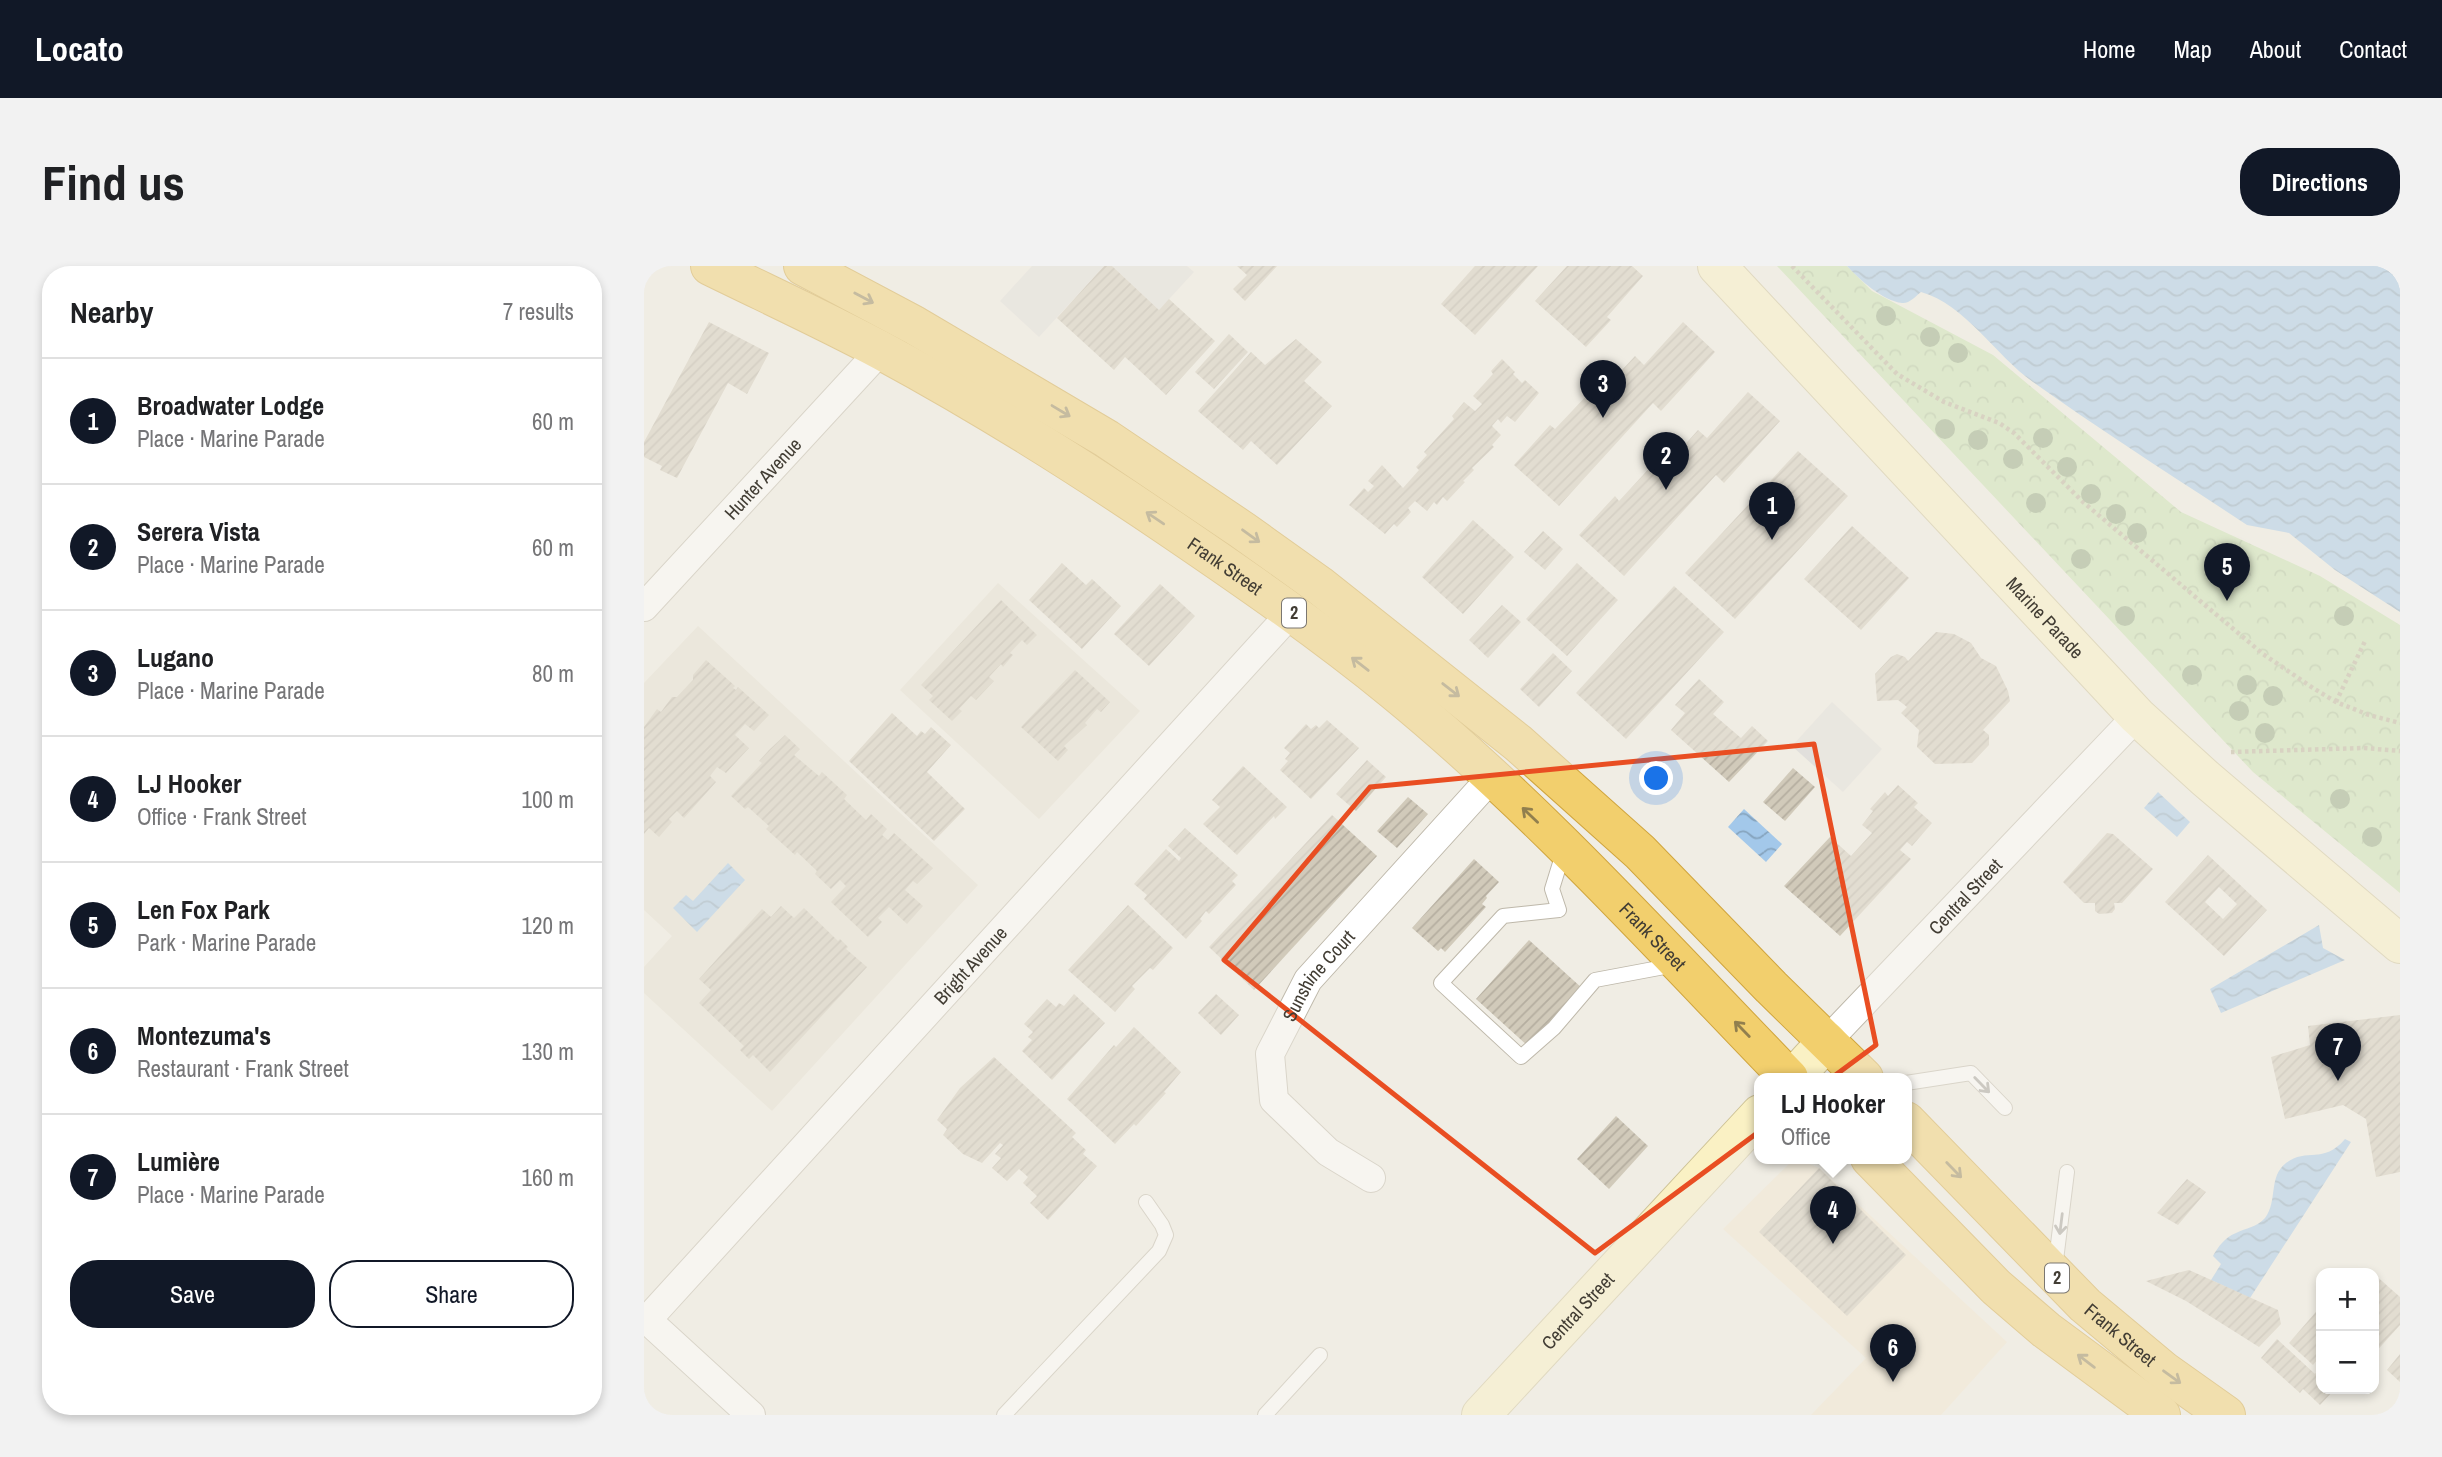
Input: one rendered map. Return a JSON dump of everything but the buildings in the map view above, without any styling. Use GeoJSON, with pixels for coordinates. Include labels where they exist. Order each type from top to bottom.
{"type":"FeatureCollection","features":[{"type":"Feature","properties":{"kind":"highway","name":"Frank Street"},"geometry":{"type":"LineString","coordinates":[[710,266],[881,350],[1085,470],[1292,612],[1395,692],[1492,777],[1786,1073]]}},
{"type":"Feature","properties":{"kind":"highway","name":"Frank Street"},"geometry":{"type":"LineString","coordinates":[[803,266],[914,325],[1107,439],[1319,585],[1518,743],[1630,843],[1859,1073]]}},
{"type":"Feature","properties":{"kind":"highway","name":"Frank Street"},"geometry":{"type":"LineString","coordinates":[[1912,1127],[2055,1276],[2118,1335],[2226,1415]]}},
{"type":"Feature","properties":{"kind":"highway","name":"Frank Street"},"geometry":{"type":"LineString","coordinates":[[1876,1164],[2016,1304],[2046,1330],[2161,1415]]}},
{"type":"Feature","properties":{"kind":"street","name":"Marine Parade"},"geometry":{"type":"LineString","coordinates":[[1717,266],[2137,716],[2205,778],[2400,944]]}},
{"type":"Feature","properties":{"kind":"street","name":"Hunter Avenue"},"geometry":{"type":"LineString","coordinates":[[644,607],[881,350]]}},
{"type":"Feature","properties":{"kind":"street","name":"Bright Avenue"},"geometry":{"type":"LineString","coordinates":[[645,1319],[1292,612]]}},
{"type":"Feature","properties":{"kind":"street","name":"Central Street"},"geometry":{"type":"LineString","coordinates":[[1796,1073],[2137,716]]}},
{"type":"Feature","properties":{"kind":"street","name":"Sunshine Court"},"geometry":{"type":"LineString","coordinates":[[1371,1178],[1328,1152],[1274,1100],[1270,1054],[1308,980],[1492,777]]}},
{"type":"Feature","properties":{"kind":"street","name":"Central Street"},"geometry":{"type":"LineString","coordinates":[[1481,1415],[1754,1119]]}},
{"type":"Feature","properties":{"kind":"street"},"geometry":{"type":"LineString","coordinates":[[645,1319],[751,1415]]}},
{"type":"Feature","properties":{"kind":"lane"},"geometry":{"type":"LineString","coordinates":[[1564,848],[1552,889],[1559,910],[1503,916],[1441,983],[1521,1057],[1554,1028],[1595,980],[1680,965]]}},
{"type":"Feature","properties":{"kind":"lane"},"geometry":{"type":"LineString","coordinates":[[1912,1082],[1971,1073],[2005,1108]]}},
{"type":"Feature","properties":{"kind":"lane"},"geometry":{"type":"LineString","coordinates":[[2055,1276],[2067,1172]]}},
{"type":"Feature","properties":{"kind":"lane"},"geometry":{"type":"LineString","coordinates":[[1004,1415],[1159,1251],[1166,1235],[1146,1202]]}},
{"type":"Feature","properties":{"kind":"lane"},"geometry":{"type":"LineString","coordinates":[[1265,1415],[1321,1355]]}},
{"type":"Feature","properties":{"kind":"path"},"geometry":{"type":"LineString","coordinates":[[1792,266],[1897,374],[1944,402],[1999,423],[2014,433],[2083,502],[2215,615],[2292,675],[2336,702],[2400,723]]}},
{"type":"Feature","properties":{"kind":"path"},"geometry":{"type":"LineString","coordinates":[[2336,702],[2366,639]]}},
{"type":"Feature","properties":{"kind":"path"},"geometry":{"type":"LineString","coordinates":[[2227,752],[2364,748],[2400,751]]}},
{"type":"Feature","properties":{"kind":"highlighted area"},"geometry":{"type":"Polygon","coordinates":[[[1814,744],[1876,1045],[1595,1253],[1224,960],[1370,787],[1814,744]]]}},
{"type":"Feature","properties":{"kind":"shaded area"},"geometry":{"type":"Polygon","coordinates":[[[1032,266],[1104,266],[1039,337],[1000,301],[1032,266]]]}},
{"type":"Feature","properties":{"kind":"shaded area"},"geometry":{"type":"Polygon","coordinates":[[[1112,266],[1187,266],[1194,272],[1159,310],[1112,266]]]}},
{"type":"Feature","properties":{"kind":"shaded area"},"geometry":{"type":"Polygon","coordinates":[[[998,583],[1140,711],[1039,819],[900,690],[998,583]]]}},
{"type":"Feature","properties":{"kind":"shaded area"},"geometry":{"type":"Polygon","coordinates":[[[698,626],[978,885],[772,1111],[644,993],[644,967],[672,936],[644,910],[644,683],[698,626]]]}},
{"type":"Feature","properties":{"kind":"shaded area"},"geometry":{"type":"Polygon","coordinates":[[[1832,702],[1882,749],[1843,792],[1792,746],[1832,702]]]}},
{"type":"Feature","properties":{"kind":"shaded area"},"geometry":{"type":"Polygon","coordinates":[[[1789,1164],[1809,1164],[1819,1168],[2007,1342],[1941,1415],[1811,1415],[1866,1358],[1723,1229],[1789,1164]]]}},
{"type":"Feature","properties":{"kind":"green space"},"geometry":{"type":"Polygon","coordinates":[[[1777,266],[1847,266],[1872,291],[1993,355],[2181,512],[2320,576],[2400,625],[2400,893],[2253,772],[1777,266]]]}},
{"type":"Feature","properties":{"kind":"water"},"geometry":{"type":"Polygon","coordinates":[[[1847,266],[2400,266],[2400,612],[2335,570],[2289,533],[2247,525],[2086,419],[2019,371],[1952,307],[1921,292],[1902,303],[1887,298],[1872,289],[1847,266]]]}},
{"type":"Feature","properties":{"kind":"water"},"geometry":{"type":"Polygon","coordinates":[[[2158,792],[2190,822],[2177,837],[2144,808],[2158,792]]]}},
{"type":"Feature","properties":{"kind":"water"},"geometry":{"type":"Polygon","coordinates":[[[1744,809],[1782,844],[1766,862],[1728,827],[1744,809]]]}},
{"type":"Feature","properties":{"kind":"water"},"geometry":{"type":"Polygon","coordinates":[[[728,863],[745,880],[697,932],[673,908],[686,895],[693,901],[728,863]]]}},
{"type":"Feature","properties":{"kind":"water"},"geometry":{"type":"Polygon","coordinates":[[[2319,925],[2323,948],[2345,960],[2221,1013],[2210,989],[2319,925]]]}},
{"type":"Feature","properties":{"kind":"water"},"geometry":{"type":"Polygon","coordinates":[[[2345,1139],[2351,1142],[2250,1298],[2211,1280],[2221,1264],[2213,1256],[2222,1243],[2265,1218],[2280,1169],[2294,1158],[2329,1151],[2345,1139]]]}},
{"type":"Feature","properties":{"kind":"place","name":"Lugano"},"geometry":{"type":"Point","coordinates":[1603,418]}},
{"type":"Feature","properties":{"kind":"place","name":"Serera Vista"},"geometry":{"type":"Point","coordinates":[1666,490]}},
{"type":"Feature","properties":{"kind":"place","name":"Broadwater Lodge"},"geometry":{"type":"Point","coordinates":[1772,540]}},
{"type":"Feature","properties":{"kind":"place","name":"Len Fox Park"},"geometry":{"type":"Point","coordinates":[2227,601]}},
{"type":"Feature","properties":{"kind":"place","name":"Lumière"},"geometry":{"type":"Point","coordinates":[2338,1081]}},
{"type":"Feature","properties":{"kind":"place","name":"LJ Hooker"},"geometry":{"type":"Point","coordinates":[1833,1244]}},
{"type":"Feature","properties":{"kind":"place","name":"Montezuma's"},"geometry":{"type":"Point","coordinates":[1893,1382]}}]}
